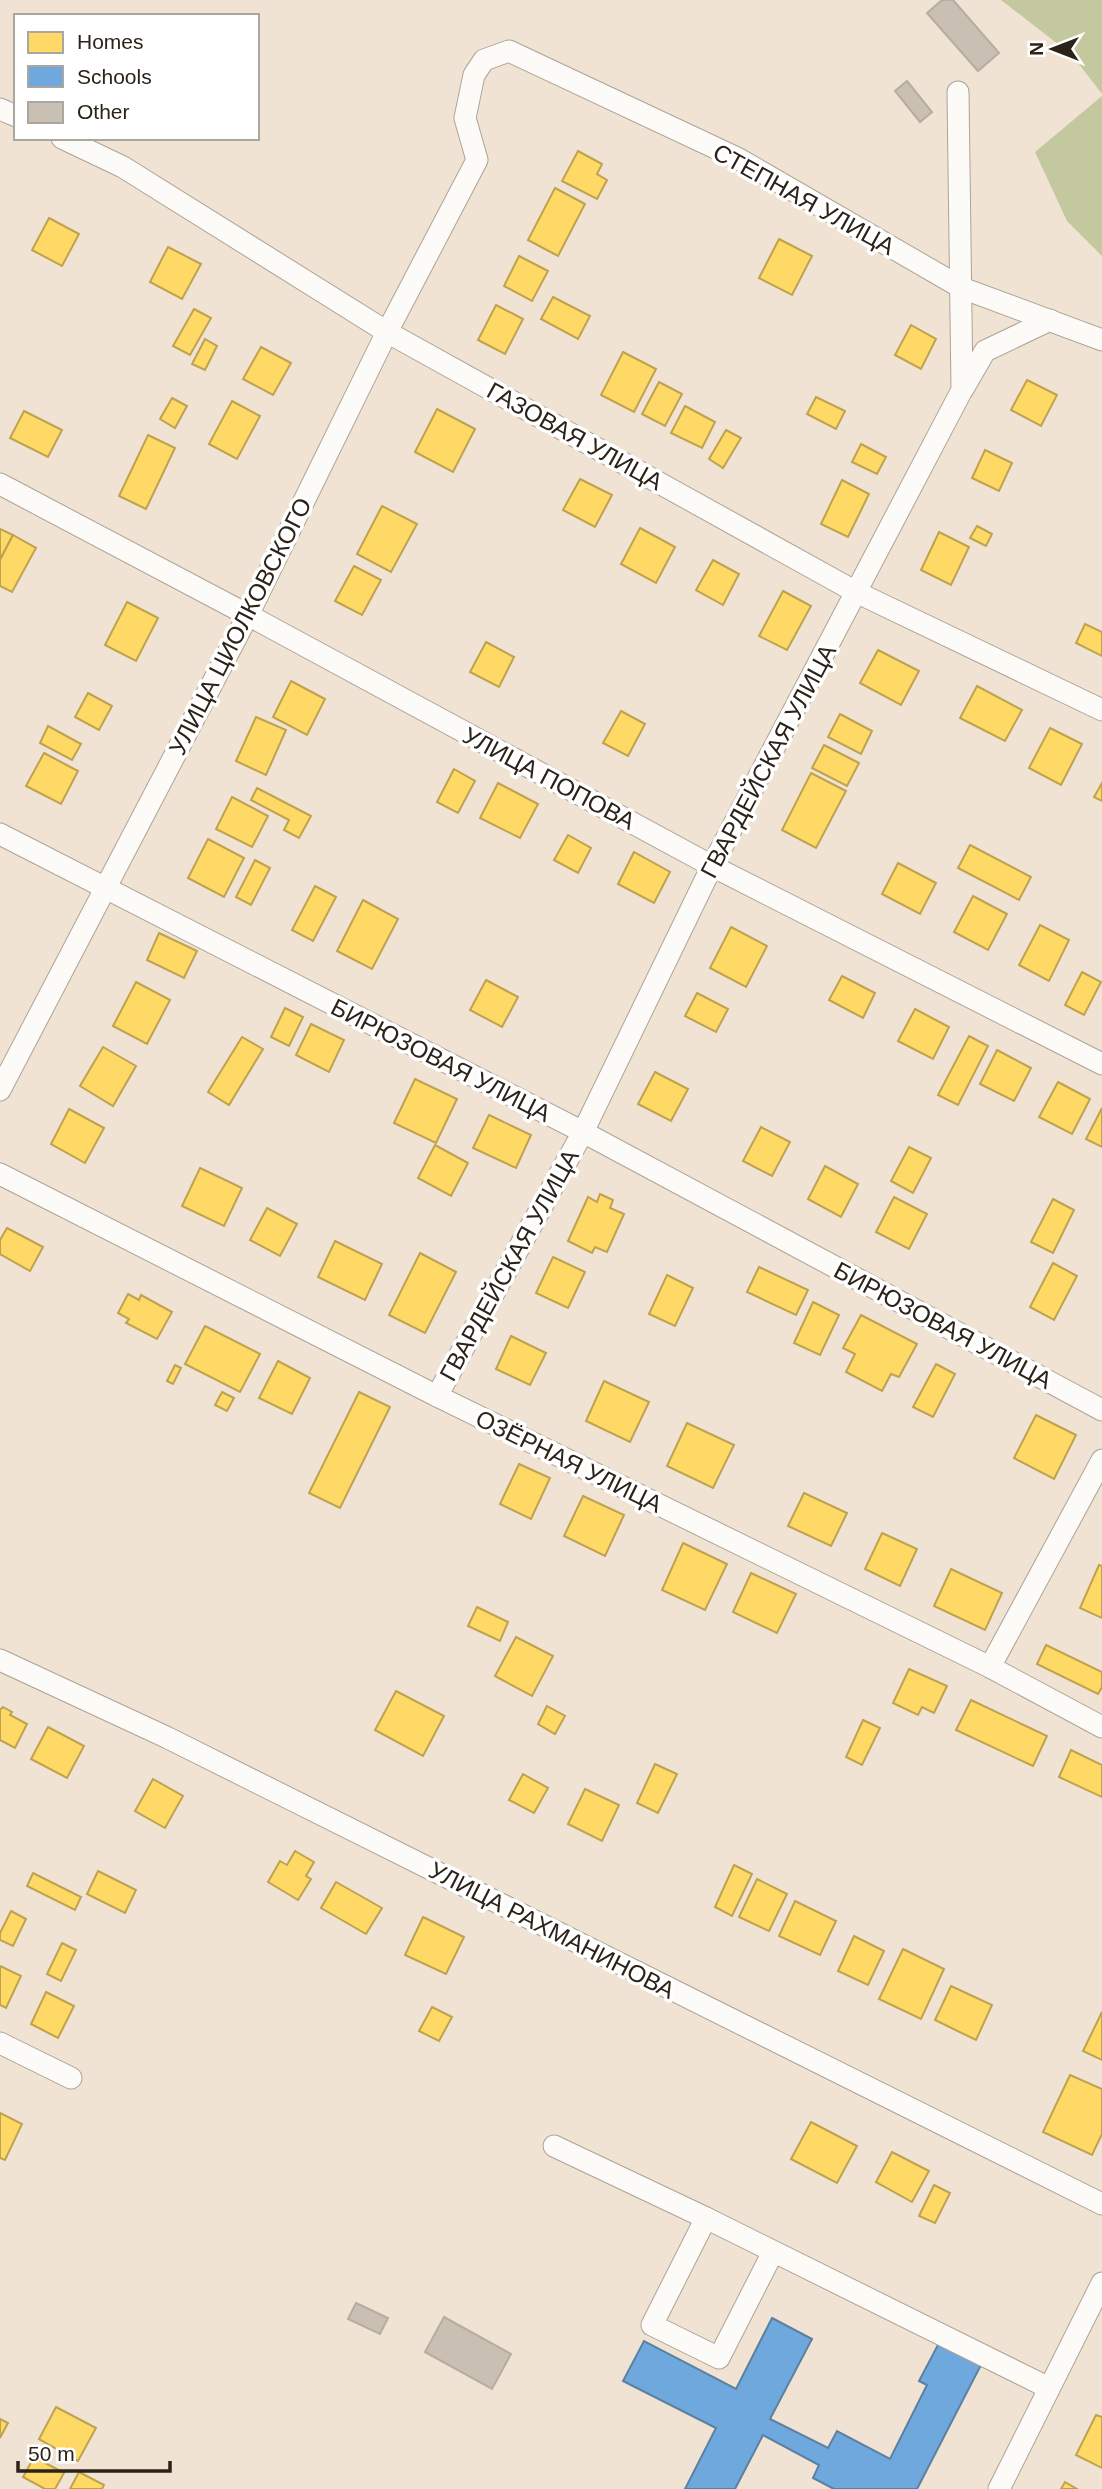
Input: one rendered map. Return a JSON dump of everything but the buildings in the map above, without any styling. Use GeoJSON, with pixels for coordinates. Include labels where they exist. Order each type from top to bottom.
{"type":"FeatureCollection","features":[{"type":"Feature","properties":{"kind":"street","name":"УЛИЦА ЦИОЛКОВСКОГО"},"geometry":{"type":"LineString","coordinates":[[0,1090],[248,614],[387,332],[477,160],[465,118],[474,75],[484,60],[509,51]]}},
{"type":"Feature","properties":{"kind":"street","name":"СТЕПНАЯ УЛИЦА"},"geometry":{"type":"LineString","coordinates":[[509,51],[739,159],[962,288],[1102,340]]}},
{"type":"Feature","properties":{"kind":"street","name":"ГВАРДЕЙСКАЯ УЛИЦА"},"geometry":{"type":"LineString","coordinates":[[437,1396],[583,1132],[712,866],[962,390],[958,92]]}},
{"type":"Feature","properties":{"kind":"street","name":"ГАЗОВАЯ УЛИЦА"},"geometry":{"type":"LineString","coordinates":[[66,140],[123,167],[387,332],[856,592],[1102,710]]}},
{"type":"Feature","properties":{"kind":"street"},"geometry":{"type":"LineString","coordinates":[[962,390],[985,351],[1049,320]]}},
{"type":"Feature","properties":{"kind":"street","name":"УЛИЦА ПОПОВА"},"geometry":{"type":"LineString","coordinates":[[0,484],[248,614],[712,866],[1102,1064]]}},
{"type":"Feature","properties":{"kind":"street","name":"БИРЮЗОВАЯ УЛИЦА"},"geometry":{"type":"LineString","coordinates":[[0,834],[583,1132],[1102,1410]]}},
{"type":"Feature","properties":{"kind":"street","name":"ОЗЁРНАЯ УЛИЦА"},"geometry":{"type":"LineString","coordinates":[[0,1174],[437,1396],[990,1667],[1102,1727]]}},
{"type":"Feature","properties":{"kind":"street"},"geometry":{"type":"LineString","coordinates":[[990,1667],[1102,1460]]}},
{"type":"Feature","properties":{"kind":"street","name":"УЛИЦА РАХМАНИНОВА"},"geometry":{"type":"LineString","coordinates":[[0,1660],[166,1737],[1102,2204]]}},
{"type":"Feature","properties":{"kind":"street"},"geometry":{"type":"LineString","coordinates":[[0,2043],[71,2078]]}},
{"type":"Feature","properties":{"kind":"street"},"geometry":{"type":"LineString","coordinates":[[554,2146],[706,2218],[1048,2388]]}},
{"type":"Feature","properties":{"kind":"street"},"geometry":{"type":"LineString","coordinates":[[706,2218],[652,2325],[719,2358],[773,2252]]}},
{"type":"Feature","properties":{"kind":"street"},"geometry":{"type":"LineString","coordinates":[[999,2489],[1102,2283]]}},
{"type":"Feature","properties":{"kind":"green space"},"geometry":{"type":"Polygon","coordinates":[[[1001,0],[1102,0],[1102,94],[1072,55],[1001,0]]]}},
{"type":"Feature","properties":{"kind":"green space"},"geometry":{"type":"Polygon","coordinates":[[[1102,96],[1102,256],[1067,221],[1035,152],[1102,96]]]}}]}
